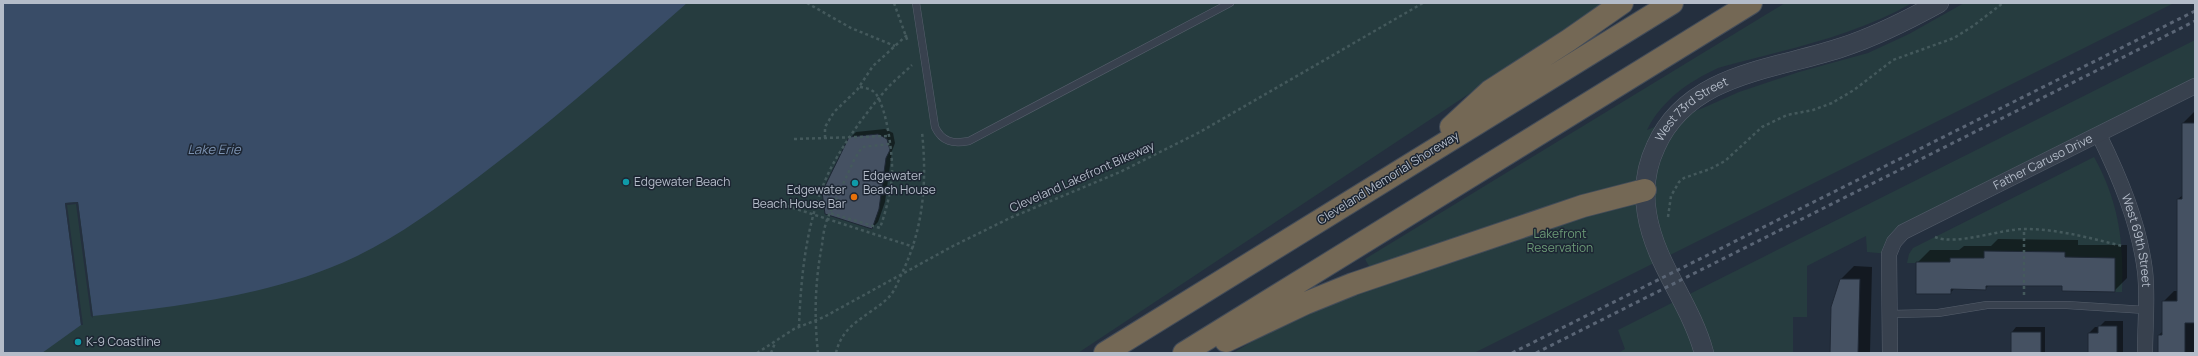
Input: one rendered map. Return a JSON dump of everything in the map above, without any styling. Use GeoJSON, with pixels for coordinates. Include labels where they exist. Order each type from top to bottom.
{"type":"FeatureCollection","features":[{"type":"Feature","properties":{"kind":"highway"},"geometry":{"type":"LineString","coordinates":[[1413,162],[1490,91],[1569,40],[1622,3]]}},
{"type":"Feature","properties":{"kind":"highway","name":"Cleveland Memorial Shoreway"},"geometry":{"type":"LineString","coordinates":[[1105,353],[1672,3]]}},
{"type":"Feature","properties":{"kind":"highway"},"geometry":{"type":"LineString","coordinates":[[1184,353],[1751,3]]}},
{"type":"Feature","properties":{"kind":"highway"},"geometry":{"type":"LineString","coordinates":[[1201,353],[1306,303],[1353,284],[1583,206],[1645,190]]}},
{"type":"Feature","properties":{"kind":"street","name":"West 73rd Street"},"geometry":{"type":"LineString","coordinates":[[1704,353],[1691,315],[1663,263],[1647,216],[1645,190],[1651,160],[1660,138],[1685,106],[1703,92],[1735,77],[1869,38],[1939,3]]}},
{"type":"Feature","properties":{"kind":"street","name":"Father Caruso Drive"},"geometry":{"type":"LineString","coordinates":[[1890,314],[1889,254],[1894,242],[1904,232],[2195,86]]}},
{"type":"Feature","properties":{"kind":"street","name":"West 69th Street"},"geometry":{"type":"LineString","coordinates":[[2099,135],[2117,173],[2137,230],[2145,271],[2145,353]]}},
{"type":"Feature","properties":{"kind":"street"},"geometry":{"type":"LineString","coordinates":[[1890,314],[1890,353]]}},
{"type":"Feature","properties":{"kind":"lane"},"geometry":{"type":"LineString","coordinates":[[916,3],[935,127],[939,136],[948,142],[969,141],[1230,3]]}},
{"type":"Feature","properties":{"kind":"lane"},"geometry":{"type":"LineString","coordinates":[[1890,314],[1938,313],[1987,305],[2067,305],[2145,310]]}},
{"type":"Feature","properties":{"kind":"path"},"geometry":{"type":"LineString","coordinates":[[807,3],[860,33],[895,46]]}},
{"type":"Feature","properties":{"kind":"path"},"geometry":{"type":"LineString","coordinates":[[894,3],[907,35],[910,50]]}},
{"type":"Feature","properties":{"kind":"path","name":"Cleveland Lakefront Bikeway"},"geometry":{"type":"LineString","coordinates":[[757,353],[799,327],[824,317],[901,276],[953,246],[1000,223],[1120,172],[1200,132],[1423,3]]}},
{"type":"Feature","properties":{"kind":"path"},"geometry":{"type":"LineString","coordinates":[[1668,223],[1668,204],[1679,182],[1684,178],[1710,169],[1725,161],[1762,127],[1787,115],[1813,110],[1832,103],[1854,90],[1893,60],[1954,38],[1973,26],[2003,3]]}},
{"type":"Feature","properties":{"kind":"path"},"geometry":{"type":"LineString","coordinates":[[825,138],[828,120],[834,112],[860,87],[873,66],[907,35]]}},
{"type":"Feature","properties":{"kind":"path"},"geometry":{"type":"LineString","coordinates":[[911,57],[913,72]]}},
{"type":"Feature","properties":{"kind":"path"},"geometry":{"type":"LineString","coordinates":[[799,327],[803,266],[807,242],[814,215],[830,169],[850,138],[879,99],[912,65]]}},
{"type":"Feature","properties":{"kind":"path"},"geometry":{"type":"LineString","coordinates":[[830,213],[880,228],[888,203],[892,175],[889,136],[879,99],[870,90],[860,87]]}},
{"type":"Feature","properties":{"kind":"path"},"geometry":{"type":"LineString","coordinates":[[836,353],[843,334],[849,327],[890,296],[914,247],[924,192],[926,165],[922,131]]}},
{"type":"Feature","properties":{"kind":"path"},"geometry":{"type":"LineString","coordinates":[[794,139],[889,136]]}},
{"type":"Feature","properties":{"kind":"path"},"geometry":{"type":"LineString","coordinates":[[818,353],[815,308],[817,273],[823,237],[830,213],[850,167],[862,147],[890,144]]}},
{"type":"Feature","properties":{"kind":"path"},"geometry":{"type":"LineString","coordinates":[[781,204],[914,247]]}},
{"type":"Feature","properties":{"kind":"path"},"geometry":{"type":"LineString","coordinates":[[2024,229],[2024,305]]}},
{"type":"Feature","properties":{"kind":"path"},"geometry":{"type":"LineString","coordinates":[[1935,237],[1946,241],[2024,229],[2064,233],[2122,246]]}},
{"type":"Feature","properties":{"kind":"path"},"geometry":{"type":"LineString","coordinates":[[771,353],[775,343]]}},
{"type":"Feature","properties":{"kind":"green space"},"geometry":{"type":"Polygon","coordinates":[[[3,3],[1606,3],[1078,353],[3,353],[3,3]]]}},
{"type":"Feature","properties":{"kind":"green space","name":"Lakefront Reservation"},"geometry":{"type":"Polygon","coordinates":[[[1785,3],[1912,3],[1889,15],[1842,34],[1718,68],[1707,73],[1686,86],[1668,101],[1653,119],[1647,130],[1739,92],[1799,72],[1868,53],[1909,34],[1964,3],[2174,3],[1474,353],[1233,353],[1371,270],[1365,259],[1785,3]]]}},
{"type":"Feature","properties":{"kind":"green space"},"geometry":{"type":"Polygon","coordinates":[[[2195,40],[2195,86],[1904,232],[1889,254],[1867,252],[1866,236],[1807,266],[1807,317],[1793,317],[1793,353],[1618,353],[1625,349],[1618,330],[2195,40]]]}},
{"type":"Feature","properties":{"kind":"green space"},"geometry":{"type":"Polygon","coordinates":[[[2094,157],[2109,190],[2118,223],[2122,256],[2122,292],[2115,292],[2115,258],[2065,257],[2065,252],[1984,251],[1984,258],[1951,258],[1950,263],[1907,263],[1909,254],[1913,248],[2094,157]]]}},
{"type":"Feature","properties":{"kind":"water","name":"Lake Erie"},"geometry":{"type":"Polygon","coordinates":[[[3,3],[687,3],[558,114],[477,178],[433,210],[371,249],[324,270],[293,281],[260,290],[193,303],[93,316],[78,202],[65,203],[81,325],[42,353],[3,353],[3,3]]]}},
{"type":"Feature","properties":{"kind":"pier"},"geometry":{"type":"Polygon","coordinates":[[[78,202],[93,318],[91,316],[76,204],[67,205],[83,325],[81,325],[65,203],[78,202]]]}},
{"type":"Feature","properties":{"kind":"building"},"geometry":{"type":"Polygon","coordinates":[[[2182,123],[2195,123],[2195,323],[2185,323],[2185,353],[2158,353],[2158,335],[2162,335],[2162,301],[2177,301],[2177,199],[2182,199],[2182,123]]]}},
{"type":"Feature","properties":{"kind":"building","name":"Edgewater Beach House"},"geometry":{"type":"Polygon","coordinates":[[[878,134],[887,139],[890,150],[886,158],[879,209],[872,229],[825,214],[822,192],[849,137],[878,134]]]}},
{"type":"Feature","properties":{"kind":"building"},"geometry":{"type":"Polygon","coordinates":[[[1984,251],[2065,252],[2065,257],[2115,258],[2115,292],[2062,291],[2062,286],[1986,286],[1986,290],[1951,289],[1951,294],[1916,294],[1916,262],[1950,262],[1950,258],[1984,258],[1984,251]]]}},
{"type":"Feature","properties":{"kind":"building"},"geometry":{"type":"Polygon","coordinates":[[[1840,279],[1860,279],[1858,353],[1830,353],[1831,307],[1840,279]]]}},
{"type":"Feature","properties":{"kind":"building"},"geometry":{"type":"Polygon","coordinates":[[[2098,326],[2117,326],[2117,353],[2088,353],[2088,333],[2098,333],[2098,326]]]}},
{"type":"Feature","properties":{"kind":"building"},"geometry":{"type":"Polygon","coordinates":[[[2011,332],[2041,332],[2041,353],[2011,353],[2011,332]]]}},
{"type":"Feature","properties":{"kind":"railway"},"geometry":{"type":"LineString","coordinates":[[1512,353],[2195,11]]}},
{"type":"Feature","properties":{"kind":"railway"},"geometry":{"type":"LineString","coordinates":[[1536,353],[2195,21]]}},
{"type":"Feature","properties":{"kind":"place","name":"Edgewater Beach"},"geometry":{"type":"Point","coordinates":[626,182]}},
{"type":"Feature","properties":{"kind":"place","name":"Edgewater Beach House"},"geometry":{"type":"Point","coordinates":[855,183]}},
{"type":"Feature","properties":{"kind":"place","name":"Edgewater Beach House Bar"},"geometry":{"type":"Point","coordinates":[854,197]}},
{"type":"Feature","properties":{"kind":"place","name":"K-9 Coastline"},"geometry":{"type":"Point","coordinates":[78,342]}}]}
